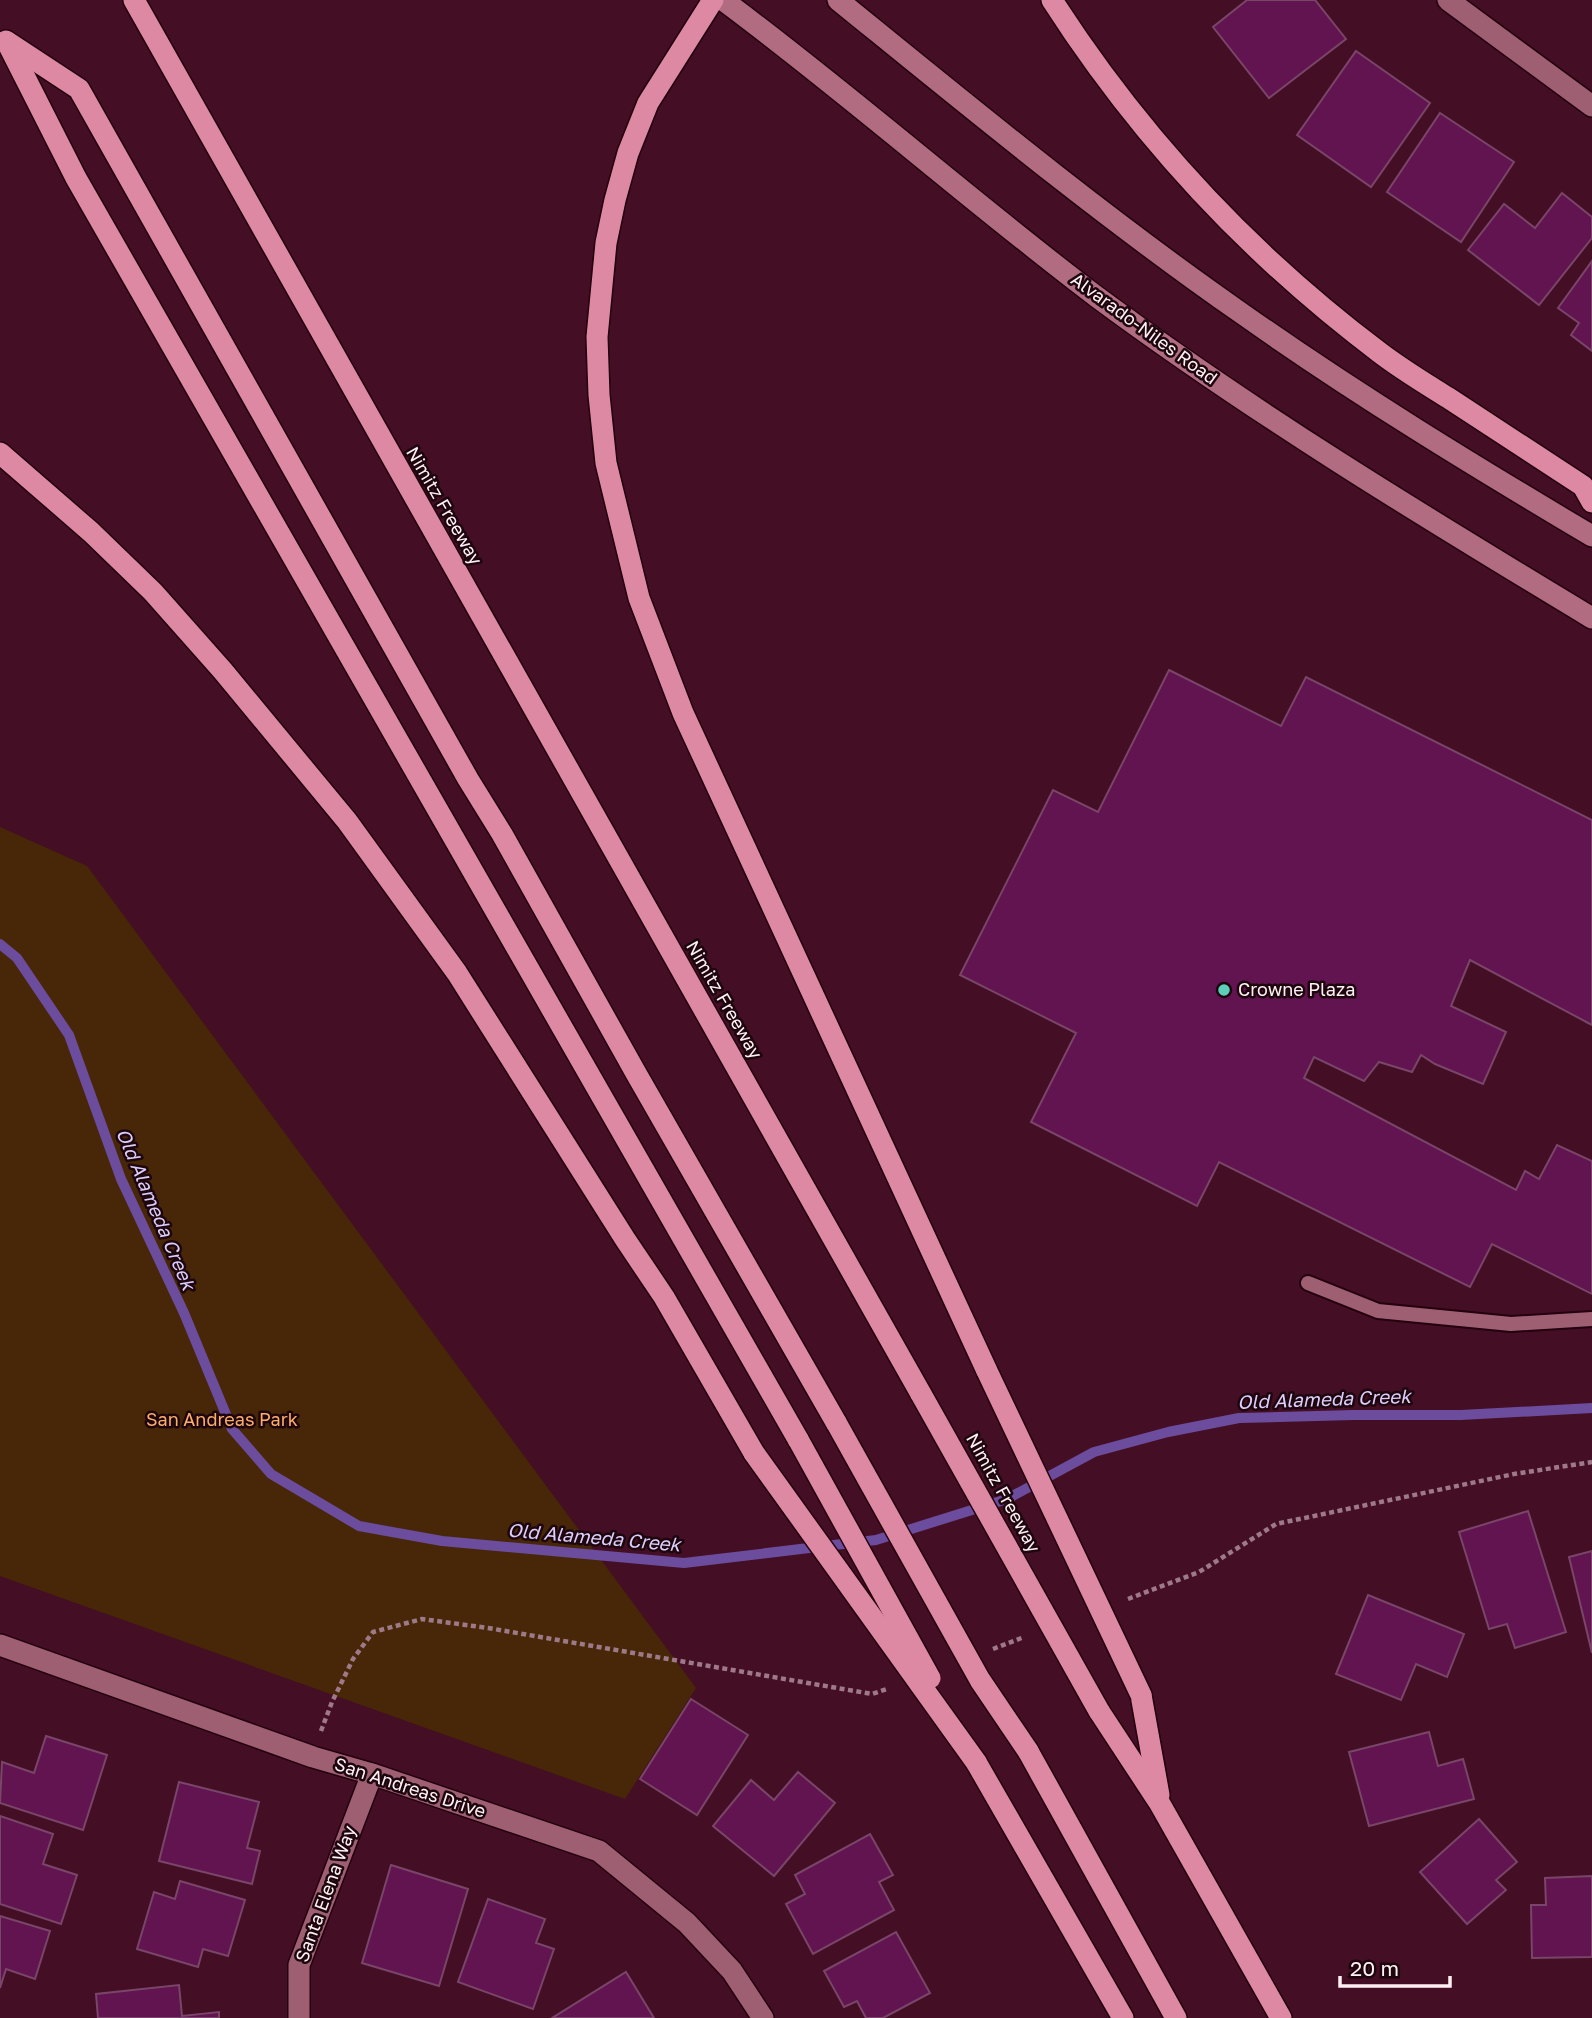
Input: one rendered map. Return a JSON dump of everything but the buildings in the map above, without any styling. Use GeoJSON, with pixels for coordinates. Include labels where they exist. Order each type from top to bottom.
{"type":"FeatureCollection","features":[{"type":"Feature","properties":{"kind":"highway","name":"Nimitz Freeway"},"geometry":{"type":"LineString","coordinates":[[134,0],[1099,1711],[1160,1804],[1281,2018]]}},
{"type":"Feature","properties":{"kind":"highway"},"geometry":{"type":"LineString","coordinates":[[713,0],[648,103],[628,153],[606,243],[597,337],[599,395],[606,463],[639,598],[683,713],[987,1371],[1141,1695],[1160,1804]]}},
{"type":"Feature","properties":{"kind":"highway"},"geometry":{"type":"LineString","coordinates":[[1052,0],[1083,48],[1130,111],[1186,178],[1247,241],[1313,301],[1381,354],[1583,486],[1592,502]]}},
{"type":"Feature","properties":{"kind":"highway"},"geometry":{"type":"LineString","coordinates":[[3,35],[79,89],[980,1680],[1028,1751],[1176,2018]]}},
{"type":"Feature","properties":{"kind":"highway"},"geometry":{"type":"LineString","coordinates":[[3,35],[76,178],[799,1441],[976,1762],[1123,2018]]}},
{"type":"Feature","properties":{"kind":"highway"},"geometry":{"type":"LineString","coordinates":[[0,453],[91,532],[153,592],[223,671],[347,821],[457,973],[664,1297],[754,1453],[976,1762]]}},
{"type":"Feature","properties":{"kind":"main road","name":"Alvarado-Niles Road"},"geometry":{"type":"LineString","coordinates":[[723,0],[790,50],[1097,296],[1204,373],[1315,448],[1592,618]]}},
{"type":"Feature","properties":{"kind":"main road"},"geometry":{"type":"LineString","coordinates":[[838,0],[1046,168],[1242,314],[1352,389],[1592,536]]}},
{"type":"Feature","properties":{"kind":"street"},"geometry":{"type":"LineString","coordinates":[[1448,0],[1592,106]]}},
{"type":"Feature","properties":{"kind":"street","name":"San Andreas Drive"},"geometry":{"type":"LineString","coordinates":[[0,1645],[313,1757],[372,1774],[599,1852],[687,1923],[732,1971],[763,2018]]}},
{"type":"Feature","properties":{"kind":"street","name":"Santa Elena Way"},"geometry":{"type":"LineString","coordinates":[[299,2018],[299,1965],[372,1774]]}},
{"type":"Feature","properties":{"kind":"lane"},"geometry":{"type":"LineString","coordinates":[[1308,1283],[1378,1311],[1511,1324],[1592,1318]]}},
{"type":"Feature","properties":{"kind":"green space","name":"San Andreas Park"},"geometry":{"type":"Polygon","coordinates":[[[0,827],[87,866],[696,1688],[625,1799],[0,1576],[0,827]]]}},
{"type":"Feature","properties":{"kind":"waterway","name":"Old Alameda Creek"},"geometry":{"type":"LineString","coordinates":[[0,944],[17,958],[69,1035],[121,1179],[184,1313],[232,1429],[271,1474],[359,1526],[442,1541],[684,1563],[876,1540],[1007,1499],[1094,1452],[1168,1432],[1239,1418],[1461,1415],[1592,1408]]}},
{"type":"Feature","properties":{"kind":"place","name":"Crowne Plaza"},"geometry":{"type":"Point","coordinates":[1224,990]}}]}
